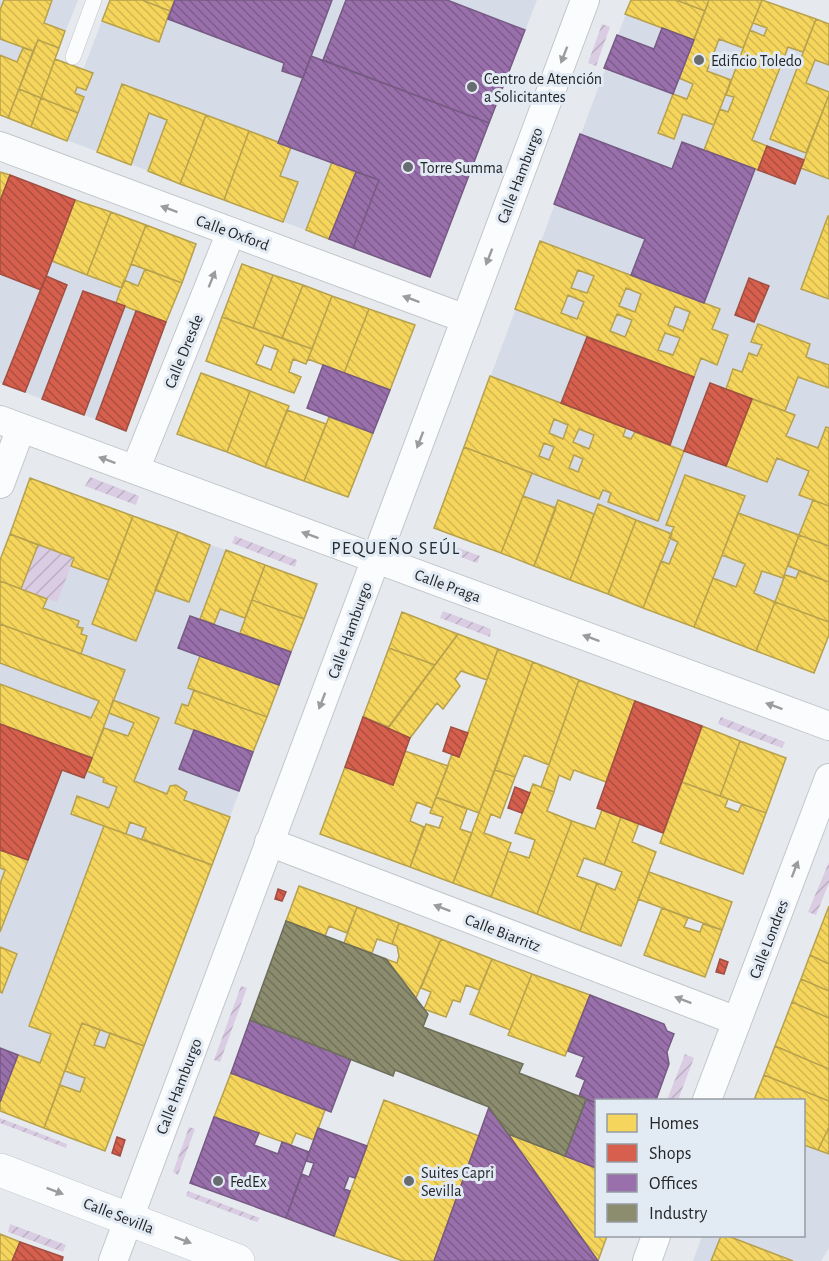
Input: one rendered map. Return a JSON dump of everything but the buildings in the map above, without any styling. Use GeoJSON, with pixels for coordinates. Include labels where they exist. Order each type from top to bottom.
{"type":"FeatureCollection","features":[{"type":"Feature","properties":{"kind":"main road","name":"Calle Sevilla"},"geometry":{"type":"LineString","coordinates":[[0,1170],[238,1261]]}},
{"type":"Feature","properties":{"kind":"street","name":"Calle Hamburgo"},"geometry":{"type":"LineString","coordinates":[[113,1261],[585,0]]}},
{"type":"Feature","properties":{"kind":"street","name":"Calle Oxford"},"geometry":{"type":"LineString","coordinates":[[0,146],[466,319]]}},
{"type":"Feature","properties":{"kind":"street","name":"Calle Dresde"},"geometry":{"type":"LineString","coordinates":[[135,470],[231,232]]}},
{"type":"Feature","properties":{"kind":"street","name":"Calle Praga"},"geometry":{"type":"LineString","coordinates":[[10,424],[829,726]]}},
{"type":"Feature","properties":{"kind":"street"},"geometry":{"type":"LineString","coordinates":[[0,484],[10,424]]}},
{"type":"Feature","properties":{"kind":"street","name":"Calle Londres"},"geometry":{"type":"LineString","coordinates":[[708,1099],[829,778]]}},
{"type":"Feature","properties":{"kind":"street","name":"Calle Biarritz"},"geometry":{"type":"LineString","coordinates":[[269,842],[737,1021]]}},
{"type":"Feature","properties":{"kind":"street"},"geometry":{"type":"LineString","coordinates":[[647,1261],[656,1237]]}},
{"type":"Feature","properties":{"kind":"lane"},"geometry":{"type":"LineString","coordinates":[[73,57],[94,0]]}},
{"type":"Feature","properties":{"kind":"shaded area"},"geometry":{"type":"Polygon","coordinates":[[[0,0],[78,0],[55,58],[83,70],[110,0],[537,0],[430,277],[0,115],[0,0]]]}},
{"type":"Feature","properties":{"kind":"shaded area"},"geometry":{"type":"Polygon","coordinates":[[[631,0],[764,0],[829,24],[829,635],[814,673],[434,528],[631,0]]]}},
{"type":"Feature","properties":{"kind":"shaded area"},"geometry":{"type":"Polygon","coordinates":[[[602,24],[610,27],[596,66],[588,63],[602,24]]]}},
{"type":"Feature","properties":{"kind":"shaded area"},"geometry":{"type":"Polygon","coordinates":[[[0,172],[196,244],[126,431],[0,383],[0,172]]]}},
{"type":"Feature","properties":{"kind":"shaded area"},"geometry":{"type":"Polygon","coordinates":[[[90,477],[139,496],[136,505],[85,486],[90,477]]]}},
{"type":"Feature","properties":{"kind":"shaded area"},"geometry":{"type":"Polygon","coordinates":[[[30,478],[317,584],[105,1151],[0,1111],[0,560],[30,478]]]}},
{"type":"Feature","properties":{"kind":"shaded area"},"geometry":{"type":"Polygon","coordinates":[[[235,536],[297,560],[295,567],[232,543],[235,536]]]}},
{"type":"Feature","properties":{"kind":"shaded area"},"geometry":{"type":"Polygon","coordinates":[[[432,538],[480,556],[477,563],[429,545],[432,538]]]}},
{"type":"Feature","properties":{"kind":"shaded area"},"geometry":{"type":"Polygon","coordinates":[[[38,545],[74,558],[57,602],[21,589],[38,545]]]}},
{"type":"Feature","properties":{"kind":"shaded area"},"geometry":{"type":"Polygon","coordinates":[[[443,611],[491,629],[490,637],[440,618],[443,611]]]}},
{"type":"Feature","properties":{"kind":"shaded area"},"geometry":{"type":"Polygon","coordinates":[[[721,717],[785,742],[782,748],[718,724],[721,717]]]}},
{"type":"Feature","properties":{"kind":"shaded area"},"geometry":{"type":"Polygon","coordinates":[[[829,862],[829,883],[816,915],[808,912],[829,862]]]}},
{"type":"Feature","properties":{"kind":"shaded area"},"geometry":{"type":"Polygon","coordinates":[[[829,906],[829,1248],[821,1261],[693,1261],[702,1237],[805,1237],[805,1099],[754,1099],[829,906]]]}},
{"type":"Feature","properties":{"kind":"shaded area"},"geometry":{"type":"Polygon","coordinates":[[[241,986],[247,988],[220,1062],[214,1060],[241,986]]]}},
{"type":"Feature","properties":{"kind":"shaded area"},"geometry":{"type":"Polygon","coordinates":[[[685,1054],[694,1058],[678,1099],[667,1099],[685,1054]]]}},
{"type":"Feature","properties":{"kind":"shaded area"},"geometry":{"type":"Polygon","coordinates":[[[0,1118],[67,1144],[66,1148],[0,1123],[0,1118]]]}},
{"type":"Feature","properties":{"kind":"shaded area"},"geometry":{"type":"Polygon","coordinates":[[[189,1127],[195,1129],[178,1175],[173,1172],[189,1127]]]}},
{"type":"Feature","properties":{"kind":"shaded area"},"geometry":{"type":"Polygon","coordinates":[[[188,1191],[260,1218],[257,1222],[186,1196],[188,1191]]]}},
{"type":"Feature","properties":{"kind":"shaded area"},"geometry":{"type":"Polygon","coordinates":[[[10,1224],[66,1245],[63,1252],[8,1232],[10,1224]]]}},
{"type":"Feature","properties":{"kind":"place","name":"Edificio Toledo"},"geometry":{"type":"Point","coordinates":[699,60]}},
{"type":"Feature","properties":{"kind":"place","name":"Centro de Atención a Solicitantes"},"geometry":{"type":"Point","coordinates":[472,87]}},
{"type":"Feature","properties":{"kind":"place","name":"Torre Summa"},"geometry":{"type":"Point","coordinates":[408,167]}},
{"type":"Feature","properties":{"kind":"place","name":"FedEx"},"geometry":{"type":"Point","coordinates":[218,1181]}},
{"type":"Feature","properties":{"kind":"place","name":"Suites Capri Sevilla"},"geometry":{"type":"Point","coordinates":[409,1181]}},
{"type":"Feature","properties":{"kind":"district","name":"PEQUEÑO SEÚL"},"geometry":{"type":"Point","coordinates":[396,548]}}]}
